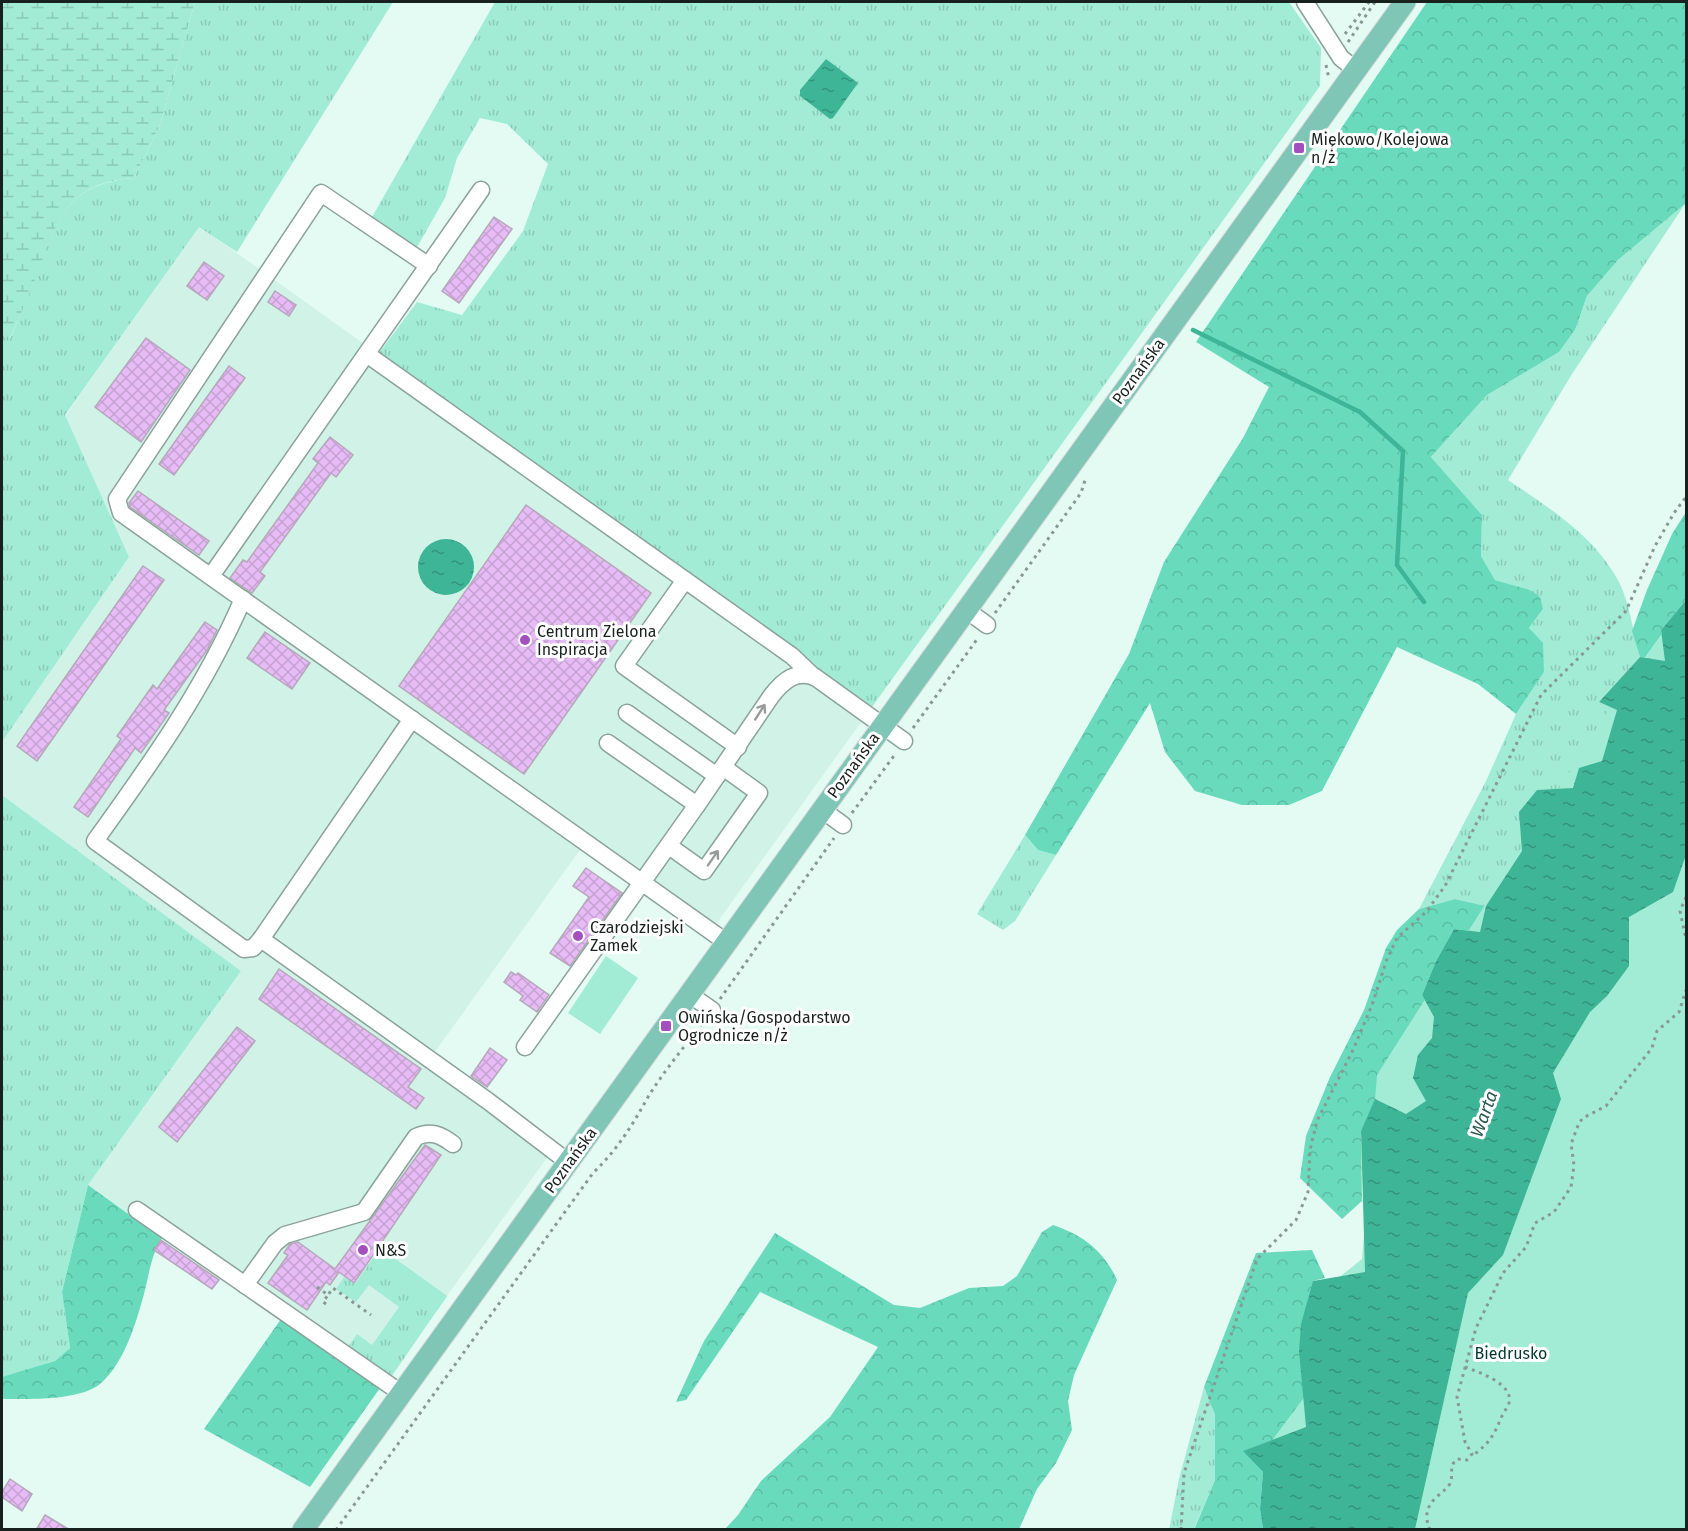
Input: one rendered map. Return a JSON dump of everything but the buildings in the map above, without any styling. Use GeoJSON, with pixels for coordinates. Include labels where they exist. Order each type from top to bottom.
{"type":"FeatureCollection","features":[{"type":"Feature","properties":{"kind":"main road","name":"Poznańska"},"geometry":{"type":"LineString","coordinates":[[303,1530],[965,609],[1405,2]]}},
{"type":"Feature","properties":{"kind":"street"},"geometry":{"type":"LineString","coordinates":[[1305,2],[1341,58],[1356,70]]}},
{"type":"Feature","properties":{"kind":"street"},"geometry":{"type":"LineString","coordinates":[[211,576],[368,355],[481,190]]}},
{"type":"Feature","properties":{"kind":"street"},"geometry":{"type":"LineString","coordinates":[[429,266],[321,193],[117,500],[122,513],[726,942]]}},
{"type":"Feature","properties":{"kind":"street"},"geometry":{"type":"LineString","coordinates":[[368,355],[792,656],[815,677],[904,741]]}},
{"type":"Feature","properties":{"kind":"street"},"geometry":{"type":"LineString","coordinates":[[685,579],[624,666],[738,747]]}},
{"type":"Feature","properties":{"kind":"street"},"geometry":{"type":"LineString","coordinates":[[243,599],[224,643],[173,732],[95,840],[244,949],[253,948],[261,939],[412,718]]}},
{"type":"Feature","properties":{"kind":"street"},"geometry":{"type":"LineString","coordinates":[[965,609],[987,625]]}},
{"type":"Feature","properties":{"kind":"street"},"geometry":{"type":"LineString","coordinates":[[525,1047],[644,882],[779,686],[796,674],[815,677]]}},
{"type":"Feature","properties":{"kind":"street"},"geometry":{"type":"LineString","coordinates":[[627,713],[759,794],[704,871],[669,846]]}},
{"type":"Feature","properties":{"kind":"street"},"geometry":{"type":"LineString","coordinates":[[608,743],[697,806]]}},
{"type":"Feature","properties":{"kind":"street"},"geometry":{"type":"LineString","coordinates":[[821,809],[843,825]]}},
{"type":"Feature","properties":{"kind":"street"},"geometry":{"type":"LineString","coordinates":[[261,939],[488,1101],[568,1162]]}},
{"type":"Feature","properties":{"kind":"street"},"geometry":{"type":"LineString","coordinates":[[689,994],[712,1010]]}},
{"type":"Feature","properties":{"kind":"street"},"geometry":{"type":"LineString","coordinates":[[245,1285],[275,1243],[285,1235],[364,1212],[416,1137],[424,1133],[434,1133],[453,1144]]}},
{"type":"Feature","properties":{"kind":"street"},"geometry":{"type":"LineString","coordinates":[[137,1210],[401,1393]]}},
{"type":"Feature","properties":{"kind":"path"},"geometry":{"type":"LineString","coordinates":[[1337,42],[1369,2]]}},
{"type":"Feature","properties":{"kind":"path"},"geometry":{"type":"LineString","coordinates":[[1344,49],[1375,2]]}},
{"type":"Feature","properties":{"kind":"path"},"geometry":{"type":"LineString","coordinates":[[1181,1530],[1184,1473],[1257,1259],[1296,1220],[1308,1192],[1310,1149],[1317,1121],[1364,1023],[1397,938],[1426,912],[1445,886],[1541,695],[1626,611],[1656,546],[1686,496]]}},
{"type":"Feature","properties":{"kind":"path"},"geometry":{"type":"LineString","coordinates":[[1686,897],[1680,911],[1686,939]]}},
{"type":"Feature","properties":{"kind":"path"},"geometry":{"type":"LineString","coordinates":[[1471,1457],[1471,1451],[1465,1443],[1457,1397],[1476,1328],[1503,1273],[1526,1247],[1535,1223],[1554,1212],[1571,1187],[1574,1165],[1571,1144],[1579,1123],[1583,1118],[1606,1106],[1652,1048],[1658,1031],[1679,1012],[1686,990]]}},
{"type":"Feature","properties":{"kind":"path"},"geometry":{"type":"LineString","coordinates":[[317,1287],[328,1295]]}},
{"type":"Feature","properties":{"kind":"path"},"geometry":{"type":"LineString","coordinates":[[326,1304],[323,1302],[333,1288],[370,1315]]}},
{"type":"Feature","properties":{"kind":"path"},"geometry":{"type":"LineString","coordinates":[[1430,1530],[1427,1522],[1429,1506],[1451,1482],[1453,1462],[1457,1459],[1467,1460],[1486,1446],[1497,1432],[1510,1402],[1507,1393],[1497,1382],[1465,1367]]}},
{"type":"Feature","properties":{"kind":"shaded area"},"geometry":{"type":"Polygon","coordinates":[[[199,226],[872,707],[716,924],[288,621],[278,634],[582,847],[432,1056],[557,1144],[380,1388],[88,1185],[241,971],[2,795],[2,742],[129,557],[65,416],[199,226]]]}},
{"type":"Feature","properties":{"kind":"green space"},"geometry":{"type":"Polygon","coordinates":[[[2,2],[195,2],[160,125],[134,178],[111,181],[93,188],[79,196],[68,208],[51,237],[9,340],[2,324],[2,2]]]}},
{"type":"Feature","properties":{"kind":"green space"},"geometry":{"type":"Polygon","coordinates":[[[195,2],[393,2],[237,252],[199,227],[65,415],[129,557],[2,742],[2,324],[10,339],[51,237],[68,208],[93,188],[134,178],[160,125],[195,2]]]}},
{"type":"Feature","properties":{"kind":"green space"},"geometry":{"type":"Polygon","coordinates":[[[495,2],[1289,2],[1321,48],[1320,86],[872,707],[379,353],[417,302],[462,315],[523,231],[548,164],[507,124],[480,118],[457,158],[445,198],[416,249],[372,217],[495,2]]]}},
{"type":"Feature","properties":{"kind":"green space"},"geometry":{"type":"Polygon","coordinates":[[[1427,2],[1686,2],[1685,204],[1618,260],[1587,296],[1575,330],[1559,352],[1487,395],[1431,457],[1482,515],[1481,556],[1495,580],[1530,590],[1540,597],[1543,609],[1529,628],[1543,643],[1544,672],[1516,714],[1478,684],[1397,647],[1322,791],[1289,805],[1242,805],[1195,791],[1165,752],[1150,703],[1056,855],[1038,850],[1025,835],[1129,654],[1164,562],[1243,438],[1269,387],[1196,342],[1427,2]]]}},
{"type":"Feature","properties":{"kind":"green space"},"geometry":{"type":"Polygon","coordinates":[[[1685,204],[1572,374],[1508,480],[1570,524],[1609,566],[1626,600],[1640,657],[1599,702],[1617,710],[1486,906],[1455,899],[1419,909],[1486,781],[1516,714],[1544,672],[1529,628],[1543,609],[1530,590],[1495,580],[1481,556],[1482,515],[1431,457],[1487,395],[1559,352],[1575,330],[1587,296],[1618,260],[1685,204]]]}},
{"type":"Feature","properties":{"kind":"green space"},"geometry":{"type":"Polygon","coordinates":[[[1686,512],[1686,600],[1661,630],[1665,661],[1640,657],[1632,631],[1672,534],[1686,512]]]}},
{"type":"Feature","properties":{"kind":"green space","name":"Biedrusko"},"geometry":{"type":"Polygon","coordinates":[[[1686,600],[1686,1529],[1270,1529],[1264,1451],[1315,1383],[1307,1303],[1362,1259],[1377,1075],[1622,689],[1686,600]]]}},
{"type":"Feature","properties":{"kind":"green space"},"geometry":{"type":"Polygon","coordinates":[[[2,795],[241,971],[88,1185],[62,1292],[70,1348],[55,1361],[2,1379],[2,795]]]}},
{"type":"Feature","properties":{"kind":"green space"},"geometry":{"type":"Polygon","coordinates":[[[1025,835],[1038,850],[1056,855],[1015,921],[1003,930],[977,914],[1025,835]]]}},
{"type":"Feature","properties":{"kind":"green space"},"geometry":{"type":"Polygon","coordinates":[[[1455,899],[1486,906],[1480,932],[1454,929],[1436,961],[1422,995],[1434,1017],[1361,1131],[1362,1201],[1342,1219],[1300,1178],[1306,1136],[1330,1077],[1364,1010],[1386,948],[1397,930],[1419,909],[1455,899]]]}},
{"type":"Feature","properties":{"kind":"green space"},"geometry":{"type":"Polygon","coordinates":[[[606,956],[638,978],[600,1034],[568,1013],[606,956]]]}},
{"type":"Feature","properties":{"kind":"green space"},"geometry":{"type":"Polygon","coordinates":[[[88,1185],[162,1238],[153,1258],[133,1330],[116,1366],[100,1384],[91,1390],[52,1398],[2,1399],[2,1377],[55,1361],[70,1348],[62,1292],[88,1185]]]}},
{"type":"Feature","properties":{"kind":"green space"},"geometry":{"type":"Polygon","coordinates":[[[1053,1225],[1074,1234],[1091,1245],[1106,1261],[1117,1280],[1074,1375],[1068,1401],[1072,1430],[1056,1463],[1037,1489],[1019,1529],[725,1529],[738,1515],[761,1481],[830,1417],[878,1347],[760,1292],[686,1400],[676,1402],[704,1341],[775,1233],[894,1305],[920,1308],[969,1288],[1003,1286],[1017,1276],[1042,1232],[1053,1225]]]}},
{"type":"Feature","properties":{"kind":"green space"},"geometry":{"type":"Polygon","coordinates":[[[380,1248],[447,1296],[387,1383],[344,1353],[357,1334],[372,1345],[399,1307],[369,1285],[356,1302],[336,1289],[344,1277],[355,1284],[380,1248]]]}},
{"type":"Feature","properties":{"kind":"green space"},"geometry":{"type":"Polygon","coordinates":[[[380,1248],[447,1296],[436,1312],[368,1265],[380,1248]]]}},
{"type":"Feature","properties":{"kind":"green space"},"geometry":{"type":"Polygon","coordinates":[[[1312,1250],[1325,1278],[1313,1281],[1306,1427],[1244,1451],[1263,1472],[1260,1509],[1263,1529],[1194,1530],[1215,1480],[1215,1415],[1204,1387],[1256,1253],[1312,1250]]]}},
{"type":"Feature","properties":{"kind":"green space"},"geometry":{"type":"Polygon","coordinates":[[[281,1319],[380,1388],[310,1487],[204,1429],[281,1319]]]}},
{"type":"Feature","properties":{"kind":"green space"},"geometry":{"type":"Polygon","coordinates":[[[1204,1387],[1215,1415],[1215,1480],[1194,1529],[1169,1530],[1179,1479],[1204,1387]]]}},
{"type":"Feature","properties":{"kind":"water"},"geometry":{"type":"Polygon","coordinates":[[[826,59],[858,83],[830,119],[800,96],[800,90],[826,59]]]}},
{"type":"Feature","properties":{"kind":"water"},"geometry":{"type":"Polygon","coordinates":[[[446,539],[457,541],[466,547],[472,556],[474,567],[472,578],[466,587],[457,593],[446,595],[435,593],[426,587],[420,578],[418,567],[420,556],[426,547],[435,541],[446,539]]]}},
{"type":"Feature","properties":{"kind":"water","name":"Warta"},"geometry":{"type":"Polygon","coordinates":[[[1686,600],[1686,855],[1673,892],[1629,917],[1629,966],[1607,996],[1590,1012],[1553,1073],[1561,1099],[1503,1255],[1468,1293],[1415,1529],[1263,1529],[1260,1509],[1263,1472],[1243,1451],[1306,1427],[1299,1351],[1301,1324],[1313,1281],[1365,1272],[1361,1131],[1375,1099],[1406,1114],[1426,1101],[1413,1078],[1418,1055],[1432,1038],[1434,1017],[1422,995],[1436,961],[1454,929],[1480,932],[1486,906],[1522,851],[1519,812],[1537,790],[1573,788],[1579,768],[1602,761],[1617,710],[1599,702],[1640,657],[1665,661],[1661,630],[1686,600]]]}},
{"type":"Feature","properties":{"kind":"waterway"},"geometry":{"type":"LineString","coordinates":[[1193,330],[1360,412],[1403,451],[1397,565],[1424,602]]}},
{"type":"Feature","properties":{"kind":"place","name":"Miękowo/Kolejowa n/ż"},"geometry":{"type":"Point","coordinates":[1299,148]}},
{"type":"Feature","properties":{"kind":"place","name":"Centrum Zielona Inspiracja"},"geometry":{"type":"Point","coordinates":[525,640]}},
{"type":"Feature","properties":{"kind":"place","name":"Czarodziejski Zamek"},"geometry":{"type":"Point","coordinates":[578,936]}},
{"type":"Feature","properties":{"kind":"place","name":"Owińska/Gospodarstwo Ogrodnicze n/ż"},"geometry":{"type":"Point","coordinates":[666,1026]}},
{"type":"Feature","properties":{"kind":"place","name":"N&S"},"geometry":{"type":"Point","coordinates":[363,1250]}}]}
